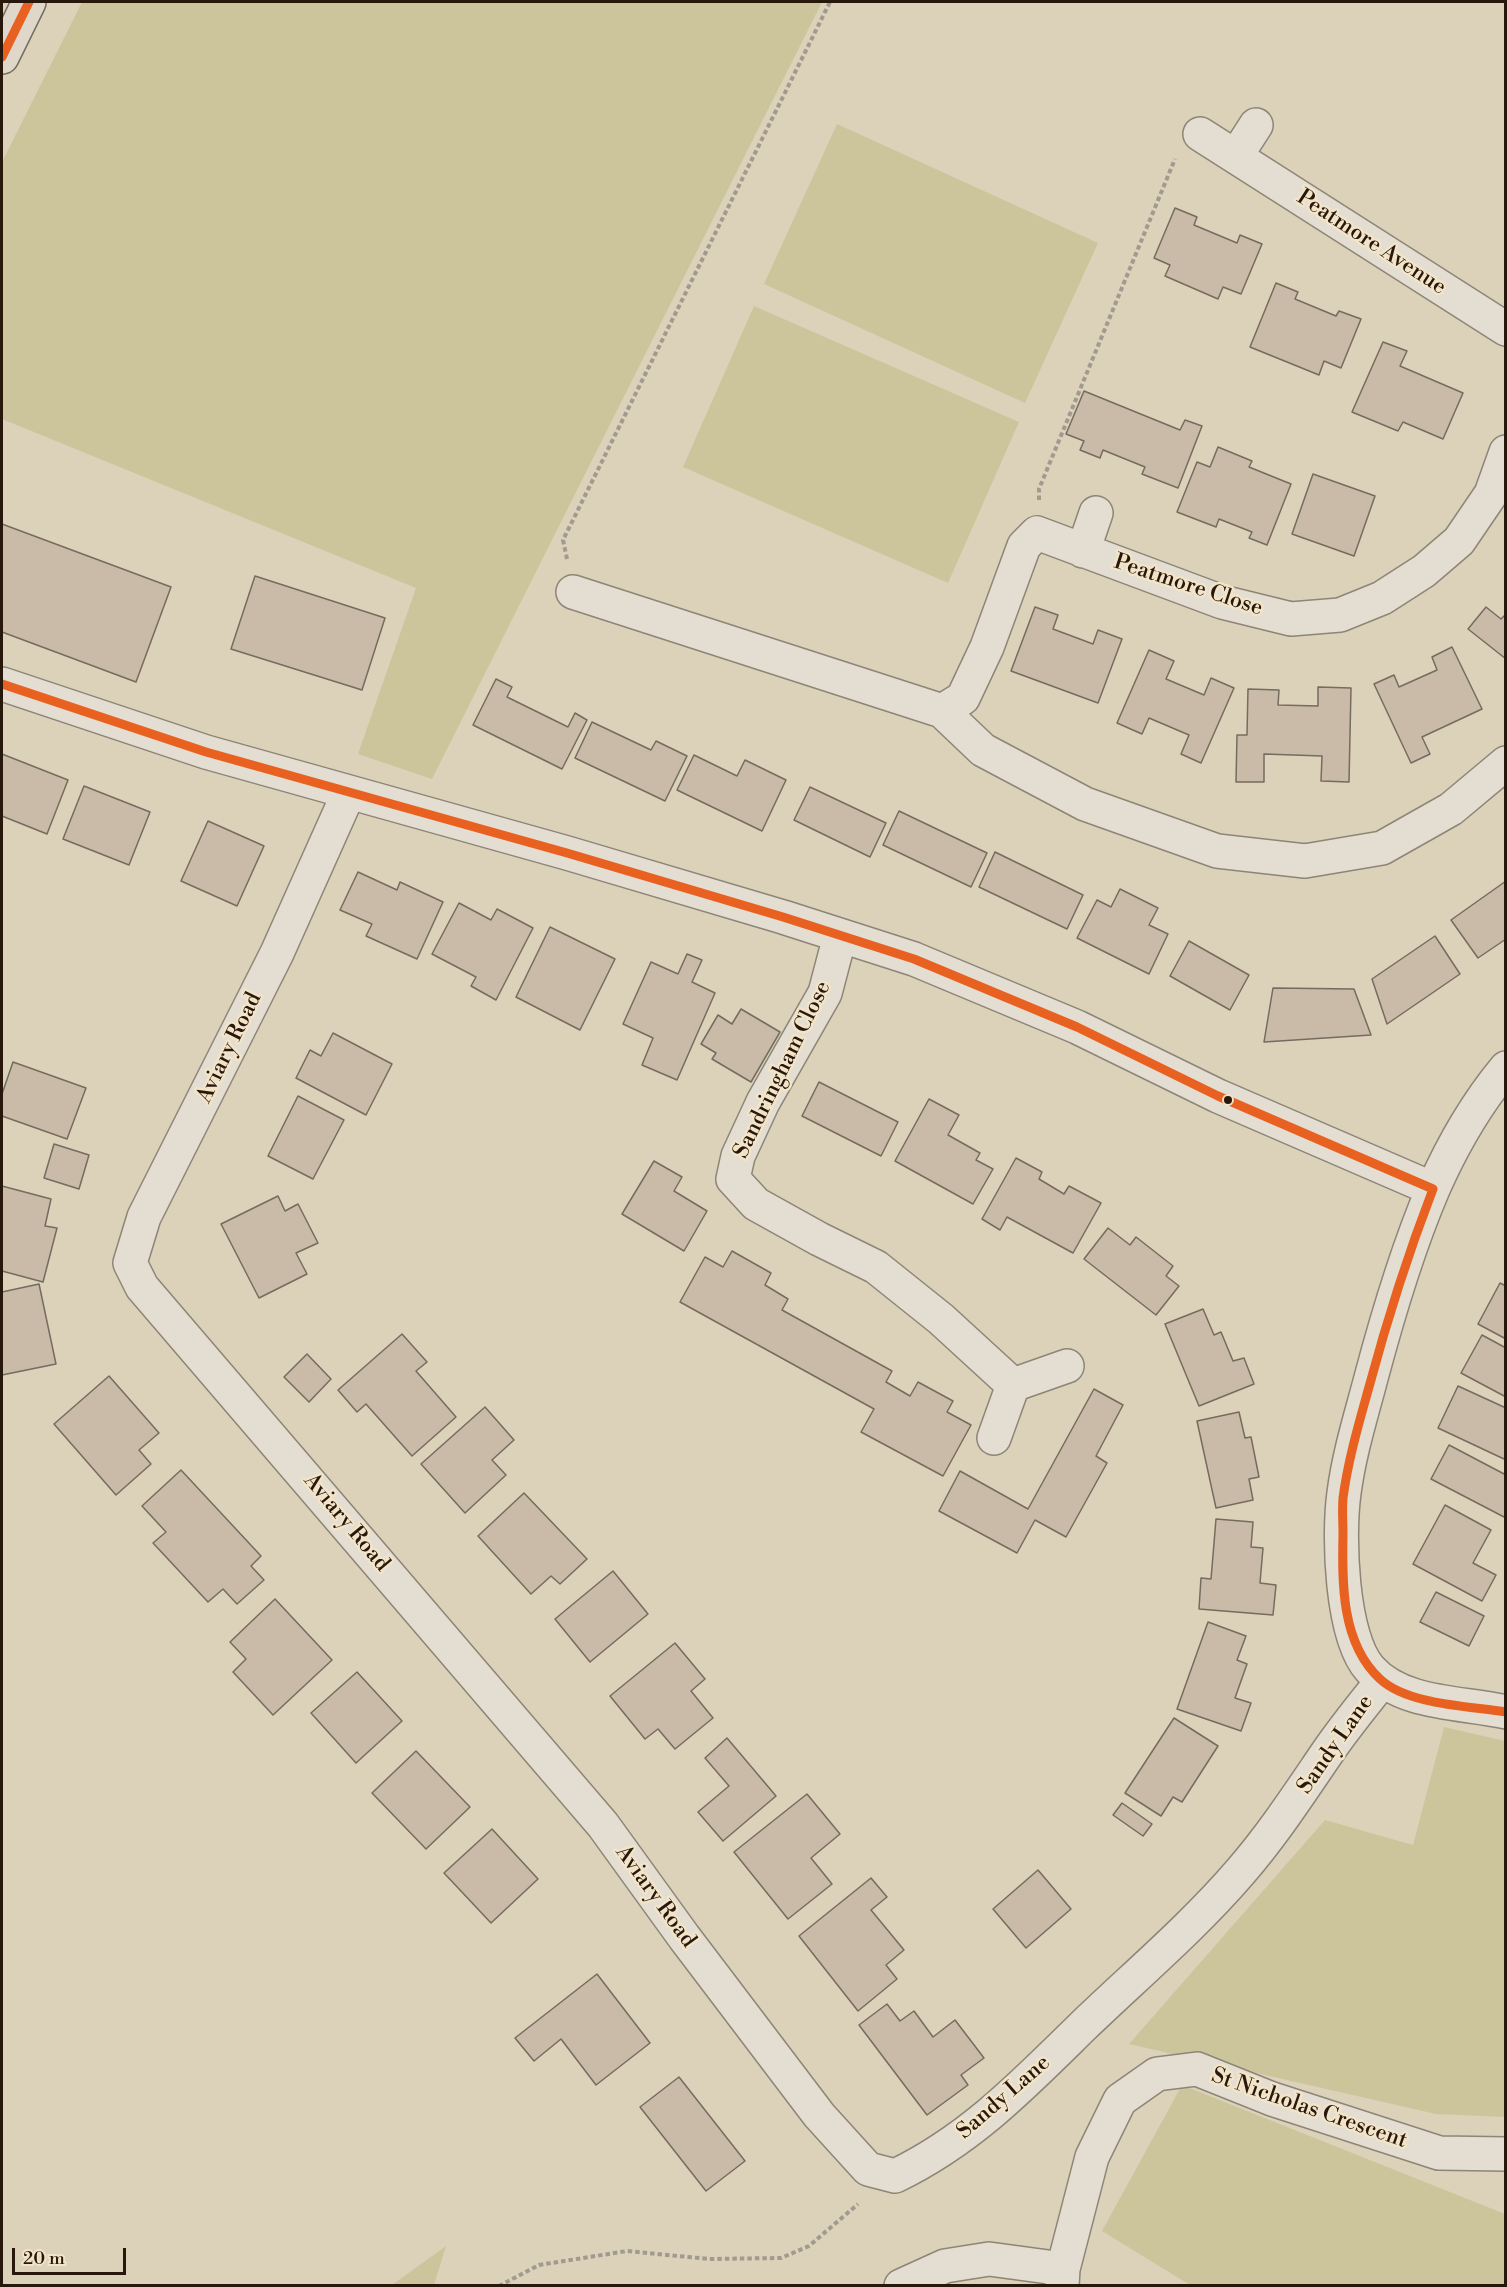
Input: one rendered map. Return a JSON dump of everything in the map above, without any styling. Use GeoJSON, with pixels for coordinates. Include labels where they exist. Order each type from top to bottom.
{"type":"FeatureCollection","features":[{"type":"Feature","properties":{"kind":"main road"},"geometry":{"type":"LineString","coordinates":[[2,57],[25,4]]}},
{"type":"Feature","properties":{"kind":"street"},"geometry":{"type":"LineString","coordinates":[[1236,156],[1256,125]]}},
{"type":"Feature","properties":{"kind":"street","name":"Peatmore Avenue"},"geometry":{"type":"LineString","coordinates":[[1200,134],[1506,329]]}},
{"type":"Feature","properties":{"kind":"street","name":"Peatmore Close"},"geometry":{"type":"LineString","coordinates":[[1037,533],[1222,602],[1291,619],[1340,615],[1382,598],[1424,571],[1459,541],[1491,494],[1506,452]]}},
{"type":"Feature","properties":{"kind":"street","name":"Peatmore Close"},"geometry":{"type":"LineString","coordinates":[[1083,551],[1096,513]]}},
{"type":"Feature","properties":{"kind":"street"},"geometry":{"type":"LineString","coordinates":[[942,711],[963,698],[987,647],[1024,546],[1037,533]]}},
{"type":"Feature","properties":{"kind":"street"},"geometry":{"type":"LineString","coordinates":[[573,592],[942,711],[983,750],[1085,804],[1217,851],[1305,861],[1382,848],[1451,809],[1506,763]]}},
{"type":"Feature","properties":{"kind":"street"},"geometry":{"type":"LineString","coordinates":[[2,684],[206,752],[579,856],[914,959],[1077,1027],[1218,1096],[1433,1188]]}},
{"type":"Feature","properties":{"kind":"street","name":"Aviary Road"},"geometry":{"type":"LineString","coordinates":[[349,792],[277,953],[144,1217],[130,1263],[142,1287],[603,1825],[684,1937],[819,2115],[868,2169],[894,2176]]}},
{"type":"Feature","properties":{"kind":"street","name":"Sandringham Close"},"geometry":{"type":"LineString","coordinates":[[840,936],[825,993],[763,1102],[738,1156],[733,1179],[756,1204],[819,1239],[876,1266],[941,1319],[1012,1385]]}},
{"type":"Feature","properties":{"kind":"street"},"geometry":{"type":"LineString","coordinates":[[1506,1068],[1473,1114],[1433,1188],[1414,1237],[1379,1348],[1357,1431],[1344,1494],[1342,1556],[1347,1612],[1357,1646],[1368,1667],[1382,1681],[1403,1693],[1506,1712]]}},
{"type":"Feature","properties":{"kind":"street"},"geometry":{"type":"LineString","coordinates":[[994,1438],[1012,1385],[1067,1366]]}},
{"type":"Feature","properties":{"kind":"street","name":"Sandy Lane"},"geometry":{"type":"LineString","coordinates":[[894,2176],[923,2162],[986,2119],[1198,1917],[1241,1871],[1292,1807],[1328,1752],[1382,1681]]}},
{"type":"Feature","properties":{"kind":"street","name":"St Nicholas Crescent"},"geometry":{"type":"LineString","coordinates":[[901,2286],[945,2265],[989,2259],[1063,2278],[1092,2157],[1120,2100],[1157,2074],[1197,2069],[1272,2099],[1439,2153],[1506,2154]]}},
{"type":"Feature","properties":{"kind":"path"},"geometry":{"type":"LineString","coordinates":[[573,592],[563,540],[830,2]]}},
{"type":"Feature","properties":{"kind":"path"},"geometry":{"type":"LineString","coordinates":[[1037,533],[1040,489],[1044,478],[1173,162],[1200,134]]}},
{"type":"Feature","properties":{"kind":"path"},"geometry":{"type":"LineString","coordinates":[[499,2286],[539,2265],[627,2251],[709,2259],[782,2258],[809,2246],[894,2176]]}},
{"type":"Feature","properties":{"kind":"shaded area"},"geometry":{"type":"Polygon","coordinates":[[[82,2],[822,2],[432,779],[358,754],[416,588],[2,419],[2,162],[82,2]]]}},
{"type":"Feature","properties":{"kind":"shaded area"},"geometry":{"type":"Polygon","coordinates":[[[837,124],[1098,243],[1025,403],[764,284],[837,124]]]}},
{"type":"Feature","properties":{"kind":"shaded area"},"geometry":{"type":"Polygon","coordinates":[[[754,306],[1019,422],[948,583],[683,467],[754,306]]]}},
{"type":"Feature","properties":{"kind":"shaded area"},"geometry":{"type":"Polygon","coordinates":[[[1444,1727],[1505,1741],[1505,2117],[1436,2114],[1129,2044],[1325,1820],[1413,1845],[1444,1727]]]}},
{"type":"Feature","properties":{"kind":"shaded area"},"geometry":{"type":"Polygon","coordinates":[[[1182,2085],[1505,2214],[1505,2285],[1190,2285],[1102,2231],[1182,2085]]]}},
{"type":"Feature","properties":{"kind":"shaded area"},"geometry":{"type":"Polygon","coordinates":[[[446,2246],[434,2285],[392,2285],[446,2246]]]}},
{"type":"Feature","properties":{"kind":"building"},"geometry":{"type":"Polygon","coordinates":[[[1175,208],[1197,217],[1194,225],[1237,243],[1240,235],[1262,244],[1241,294],[1223,287],[1218,299],[1165,276],[1170,265],[1154,258],[1175,208]]]}},
{"type":"Feature","properties":{"kind":"building"},"geometry":{"type":"Polygon","coordinates":[[[1276,283],[1298,292],[1295,299],[1336,316],[1339,311],[1361,319],[1341,368],[1324,361],[1319,375],[1250,347],[1276,283]]]}},
{"type":"Feature","properties":{"kind":"building"},"geometry":{"type":"Polygon","coordinates":[[[1383,342],[1407,351],[1400,366],[1463,393],[1443,439],[1403,422],[1398,431],[1352,412],[1383,342]]]}},
{"type":"Feature","properties":{"kind":"building"},"geometry":{"type":"Polygon","coordinates":[[[1084,391],[1180,430],[1185,420],[1202,426],[1178,488],[1142,474],[1145,467],[1103,450],[1100,458],[1080,450],[1084,441],[1066,434],[1084,391]]]}},
{"type":"Feature","properties":{"kind":"building"},"geometry":{"type":"Polygon","coordinates":[[[1218,447],[1252,461],[1249,467],[1291,484],[1267,545],[1249,538],[1252,532],[1219,519],[1216,527],[1177,512],[1197,462],[1210,467],[1218,447]]]}},
{"type":"Feature","properties":{"kind":"building"},"geometry":{"type":"Polygon","coordinates":[[[1313,474],[1375,496],[1354,556],[1292,534],[1313,474]]]}},
{"type":"Feature","properties":{"kind":"building"},"geometry":{"type":"Polygon","coordinates":[[[2,524],[171,587],[136,682],[2,632],[2,524]]]}},
{"type":"Feature","properties":{"kind":"building"},"geometry":{"type":"Polygon","coordinates":[[[255,576],[385,618],[362,690],[231,649],[255,576]]]}},
{"type":"Feature","properties":{"kind":"building"},"geometry":{"type":"Polygon","coordinates":[[[1035,607],[1058,615],[1053,629],[1093,644],[1098,630],[1122,639],[1098,703],[1011,671],[1035,607]]]}},
{"type":"Feature","properties":{"kind":"building"},"geometry":{"type":"Polygon","coordinates":[[[1486,607],[1501,619],[1506,614],[1506,659],[1468,629],[1486,607]]]}},
{"type":"Feature","properties":{"kind":"building"},"geometry":{"type":"Polygon","coordinates":[[[1452,647],[1482,709],[1422,737],[1430,754],[1411,763],[1374,684],[1394,675],[1399,687],[1437,670],[1432,657],[1452,647]]]}},
{"type":"Feature","properties":{"kind":"building"},"geometry":{"type":"Polygon","coordinates":[[[1149,650],[1174,661],[1166,679],[1204,695],[1211,678],[1234,688],[1201,763],[1181,754],[1189,735],[1149,718],[1142,734],[1117,723],[1149,650]]]}},
{"type":"Feature","properties":{"kind":"building"},"geometry":{"type":"Polygon","coordinates":[[[496,679],[512,687],[507,697],[568,727],[575,713],[587,720],[562,769],[473,725],[496,679]]]}},
{"type":"Feature","properties":{"kind":"building"},"geometry":{"type":"Polygon","coordinates":[[[1318,687],[1351,688],[1349,782],[1321,781],[1322,756],[1264,754],[1264,782],[1236,782],[1237,735],[1247,735],[1248,689],[1279,690],[1278,705],[1318,706],[1318,687]]]}},
{"type":"Feature","properties":{"kind":"building"},"geometry":{"type":"Polygon","coordinates":[[[592,722],[651,750],[656,741],[687,756],[665,801],[575,758],[592,722]]]}},
{"type":"Feature","properties":{"kind":"building"},"geometry":{"type":"Polygon","coordinates":[[[2,754],[68,780],[47,834],[2,816],[2,754]]]}},
{"type":"Feature","properties":{"kind":"building"},"geometry":{"type":"Polygon","coordinates":[[[694,755],[737,776],[745,760],[786,780],[762,831],[677,790],[694,755]]]}},
{"type":"Feature","properties":{"kind":"building"},"geometry":{"type":"Polygon","coordinates":[[[84,786],[150,812],[129,865],[63,839],[84,786]]]}},
{"type":"Feature","properties":{"kind":"building"},"geometry":{"type":"Polygon","coordinates":[[[810,787],[886,823],[870,857],[794,820],[810,787]]]}},
{"type":"Feature","properties":{"kind":"building"},"geometry":{"type":"Polygon","coordinates":[[[899,811],[987,853],[971,887],[883,845],[899,811]]]}},
{"type":"Feature","properties":{"kind":"building"},"geometry":{"type":"Polygon","coordinates":[[[208,821],[264,846],[237,906],[181,881],[208,821]]]}},
{"type":"Feature","properties":{"kind":"building"},"geometry":{"type":"Polygon","coordinates":[[[995,852],[1083,895],[1067,929],[979,887],[995,852]]]}},
{"type":"Feature","properties":{"kind":"building"},"geometry":{"type":"Polygon","coordinates":[[[358,872],[397,890],[400,882],[443,902],[417,959],[366,936],[372,924],[340,910],[358,872]]]}},
{"type":"Feature","properties":{"kind":"building"},"geometry":{"type":"Polygon","coordinates":[[[1506,881],[1506,939],[1478,958],[1451,920],[1506,881]]]}},
{"type":"Feature","properties":{"kind":"building"},"geometry":{"type":"Polygon","coordinates":[[[1120,889],[1158,908],[1149,925],[1168,934],[1149,974],[1077,938],[1097,900],[1111,907],[1120,889]]]}},
{"type":"Feature","properties":{"kind":"building"},"geometry":{"type":"Polygon","coordinates":[[[459,903],[491,920],[497,909],[533,928],[496,1000],[471,986],[476,977],[432,954],[459,903]]]}},
{"type":"Feature","properties":{"kind":"building"},"geometry":{"type":"Polygon","coordinates":[[[550,927],[615,959],[580,1030],[516,997],[550,927]]]}},
{"type":"Feature","properties":{"kind":"building"},"geometry":{"type":"Polygon","coordinates":[[[1435,936],[1460,974],[1387,1024],[1372,979],[1435,936]]]}},
{"type":"Feature","properties":{"kind":"building"},"geometry":{"type":"Polygon","coordinates":[[[1189,941],[1249,975],[1230,1010],[1170,976],[1189,941]]]}},
{"type":"Feature","properties":{"kind":"building"},"geometry":{"type":"Polygon","coordinates":[[[687,954],[702,960],[692,982],[715,993],[677,1080],[642,1065],[653,1038],[623,1024],[651,962],[678,974],[687,954]]]}},
{"type":"Feature","properties":{"kind":"building"},"geometry":{"type":"Polygon","coordinates":[[[1273,988],[1354,989],[1371,1035],[1264,1042],[1273,988]]]}},
{"type":"Feature","properties":{"kind":"building"},"geometry":{"type":"Polygon","coordinates":[[[741,1009],[780,1032],[751,1082],[712,1059],[716,1053],[701,1044],[718,1015],[732,1024],[741,1009]]]}},
{"type":"Feature","properties":{"kind":"building"},"geometry":{"type":"Polygon","coordinates":[[[333,1033],[392,1064],[366,1115],[296,1078],[310,1050],[321,1056],[333,1033]]]}},
{"type":"Feature","properties":{"kind":"building"},"geometry":{"type":"Polygon","coordinates":[[[13,1062],[86,1088],[67,1139],[2,1116],[2,1094],[13,1062]]]}},
{"type":"Feature","properties":{"kind":"building"},"geometry":{"type":"Polygon","coordinates":[[[819,1082],[898,1122],[881,1156],[802,1116],[819,1082]]]}},
{"type":"Feature","properties":{"kind":"building"},"geometry":{"type":"Polygon","coordinates":[[[298,1096],[344,1120],[313,1179],[268,1156],[298,1096]]]}},
{"type":"Feature","properties":{"kind":"building"},"geometry":{"type":"Polygon","coordinates":[[[929,1099],[959,1115],[948,1135],[980,1153],[976,1160],[993,1169],[973,1204],[895,1161],[929,1099]]]}},
{"type":"Feature","properties":{"kind":"building"},"geometry":{"type":"Polygon","coordinates":[[[54,1144],[89,1155],[79,1189],[44,1178],[54,1144]]]}},
{"type":"Feature","properties":{"kind":"building"},"geometry":{"type":"Polygon","coordinates":[[[1016,1158],[1042,1172],[1039,1179],[1064,1194],[1069,1186],[1101,1203],[1073,1253],[1007,1217],[1000,1230],[982,1219],[1016,1158]]]}},
{"type":"Feature","properties":{"kind":"building"},"geometry":{"type":"Polygon","coordinates":[[[654,1161],[682,1177],[674,1191],[707,1211],[684,1251],[622,1214],[654,1161]]]}},
{"type":"Feature","properties":{"kind":"building"},"geometry":{"type":"Polygon","coordinates":[[[2,1186],[51,1199],[45,1226],[57,1228],[43,1282],[2,1271],[2,1186]]]}},
{"type":"Feature","properties":{"kind":"building"},"geometry":{"type":"Polygon","coordinates":[[[278,1196],[285,1211],[298,1204],[318,1243],[296,1253],[307,1274],[259,1298],[221,1224],[278,1196]]]}},
{"type":"Feature","properties":{"kind":"building"},"geometry":{"type":"Polygon","coordinates":[[[1108,1228],[1130,1245],[1136,1237],[1173,1266],[1166,1276],[1179,1286],[1156,1315],[1084,1259],[1108,1228]]]}},
{"type":"Feature","properties":{"kind":"building"},"geometry":{"type":"Polygon","coordinates":[[[732,1251],[771,1273],[765,1285],[788,1299],[782,1310],[892,1371],[886,1382],[910,1396],[918,1382],[953,1401],[947,1412],[971,1425],[943,1476],[861,1432],[874,1409],[680,1302],[705,1257],[723,1267],[732,1251]]]}},
{"type":"Feature","properties":{"kind":"building"},"geometry":{"type":"Polygon","coordinates":[[[1500,1283],[1506,1286],[1506,1339],[1478,1324],[1500,1283]]]}},
{"type":"Feature","properties":{"kind":"building"},"geometry":{"type":"Polygon","coordinates":[[[39,1284],[56,1364],[2,1375],[2,1292],[39,1284]]]}},
{"type":"Feature","properties":{"kind":"building"},"geometry":{"type":"Polygon","coordinates":[[[1203,1309],[1214,1335],[1221,1332],[1233,1361],[1244,1358],[1254,1384],[1199,1406],[1165,1324],[1203,1309]]]}},
{"type":"Feature","properties":{"kind":"building"},"geometry":{"type":"Polygon","coordinates":[[[402,1334],[427,1362],[416,1371],[456,1417],[412,1456],[366,1404],[357,1412],[338,1390],[402,1334]]]}},
{"type":"Feature","properties":{"kind":"building"},"geometry":{"type":"Polygon","coordinates":[[[1482,1335],[1506,1348],[1506,1397],[1461,1373],[1482,1335]]]}},
{"type":"Feature","properties":{"kind":"building"},"geometry":{"type":"Polygon","coordinates":[[[307,1354],[331,1379],[309,1402],[284,1377],[307,1354]]]}},
{"type":"Feature","properties":{"kind":"building"},"geometry":{"type":"Polygon","coordinates":[[[109,1376],[159,1433],[139,1450],[151,1464],[116,1495],[54,1424],[109,1376]]]}},
{"type":"Feature","properties":{"kind":"building"},"geometry":{"type":"Polygon","coordinates":[[[1458,1386],[1506,1408],[1506,1455],[1504,1459],[1438,1428],[1458,1386]]]}},
{"type":"Feature","properties":{"kind":"building"},"geometry":{"type":"Polygon","coordinates":[[[1094,1389],[1123,1405],[1096,1456],[1107,1463],[1066,1537],[1035,1520],[1017,1553],[939,1511],[960,1471],[1028,1509],[1094,1389]]]}},
{"type":"Feature","properties":{"kind":"building"},"geometry":{"type":"Polygon","coordinates":[[[485,1407],[514,1440],[492,1460],[506,1475],[465,1513],[421,1464],[485,1407]]]}},
{"type":"Feature","properties":{"kind":"building"},"geometry":{"type":"Polygon","coordinates":[[[1239,1412],[1245,1438],[1251,1437],[1259,1477],[1249,1479],[1253,1500],[1216,1508],[1197,1421],[1239,1412]]]}},
{"type":"Feature","properties":{"kind":"building"},"geometry":{"type":"Polygon","coordinates":[[[1449,1445],[1506,1475],[1506,1518],[1431,1479],[1449,1445]]]}},
{"type":"Feature","properties":{"kind":"building"},"geometry":{"type":"Polygon","coordinates":[[[181,1470],[261,1556],[251,1566],[264,1580],[237,1604],[223,1589],[208,1602],[153,1543],[166,1532],[142,1506],[181,1470]]]}},
{"type":"Feature","properties":{"kind":"building"},"geometry":{"type":"Polygon","coordinates":[[[524,1493],[587,1559],[560,1584],[551,1576],[531,1594],[478,1536],[524,1493]]]}},
{"type":"Feature","properties":{"kind":"building"},"geometry":{"type":"Polygon","coordinates":[[[1445,1505],[1491,1530],[1473,1563],[1496,1575],[1482,1601],[1413,1564],[1445,1505]]]}},
{"type":"Feature","properties":{"kind":"building"},"geometry":{"type":"Polygon","coordinates":[[[1216,1519],[1253,1522],[1251,1547],[1263,1548],[1260,1583],[1276,1585],[1273,1615],[1199,1609],[1201,1578],[1211,1579],[1216,1519]]]}},
{"type":"Feature","properties":{"kind":"building"},"geometry":{"type":"Polygon","coordinates":[[[613,1571],[648,1614],[590,1662],[555,1619],[613,1571]]]}},
{"type":"Feature","properties":{"kind":"building"},"geometry":{"type":"Polygon","coordinates":[[[1436,1592],[1484,1616],[1469,1646],[1420,1622],[1436,1592]]]}},
{"type":"Feature","properties":{"kind":"building"},"geometry":{"type":"Polygon","coordinates":[[[275,1599],[332,1660],[273,1715],[233,1672],[246,1659],[230,1642],[275,1599]]]}},
{"type":"Feature","properties":{"kind":"building"},"geometry":{"type":"Polygon","coordinates":[[[1208,1622],[1246,1636],[1237,1660],[1247,1664],[1235,1698],[1251,1703],[1241,1731],[1177,1709],[1208,1622]]]}},
{"type":"Feature","properties":{"kind":"building"},"geometry":{"type":"Polygon","coordinates":[[[675,1643],[705,1679],[691,1691],[713,1718],[675,1749],[658,1729],[645,1739],[610,1696],[675,1643]]]}},
{"type":"Feature","properties":{"kind":"building"},"geometry":{"type":"Polygon","coordinates":[[[357,1672],[402,1721],[356,1763],[311,1713],[357,1672]]]}},
{"type":"Feature","properties":{"kind":"building"},"geometry":{"type":"Polygon","coordinates":[[[1174,1718],[1218,1746],[1182,1802],[1173,1797],[1161,1816],[1125,1793],[1174,1718]]]}},
{"type":"Feature","properties":{"kind":"building"},"geometry":{"type":"Polygon","coordinates":[[[727,1738],[776,1796],[723,1841],[698,1812],[729,1786],[705,1758],[727,1738]]]}},
{"type":"Feature","properties":{"kind":"building"},"geometry":{"type":"Polygon","coordinates":[[[416,1751],[470,1807],[426,1849],[372,1793],[416,1751]]]}},
{"type":"Feature","properties":{"kind":"building"},"geometry":{"type":"Polygon","coordinates":[[[807,1794],[840,1834],[811,1858],[832,1884],[788,1919],[734,1852],[807,1794]]]}},
{"type":"Feature","properties":{"kind":"building"},"geometry":{"type":"Polygon","coordinates":[[[1122,1803],[1152,1824],[1143,1836],[1113,1815],[1122,1803]]]}},
{"type":"Feature","properties":{"kind":"building"},"geometry":{"type":"Polygon","coordinates":[[[492,1829],[538,1879],[491,1923],[444,1873],[492,1829]]]}},
{"type":"Feature","properties":{"kind":"building"},"geometry":{"type":"Polygon","coordinates":[[[1038,1870],[1071,1909],[1026,1948],[993,1909],[1038,1870]]]}},
{"type":"Feature","properties":{"kind":"building"},"geometry":{"type":"Polygon","coordinates":[[[871,1878],[887,1897],[871,1910],[904,1950],[886,1965],[897,1979],[858,2011],[799,1936],[871,1878]]]}},
{"type":"Feature","properties":{"kind":"building"},"geometry":{"type":"Polygon","coordinates":[[[597,1974],[650,2043],[596,2085],[561,2039],[534,2061],[515,2038],[597,1974]]]}},
{"type":"Feature","properties":{"kind":"building"},"geometry":{"type":"Polygon","coordinates":[[[887,2004],[900,2021],[914,2011],[933,2037],[955,2020],[984,2058],[961,2075],[968,2085],[927,2115],[859,2025],[887,2004]]]}},
{"type":"Feature","properties":{"kind":"building"},"geometry":{"type":"Polygon","coordinates":[[[679,2077],[745,2161],[706,2191],[640,2107],[679,2077]]]}},
{"type":"Feature","properties":{"kind":"transit line"},"geometry":{"type":"LineString","coordinates":[[2,57],[29,2]]}},
{"type":"Feature","properties":{"kind":"transit line"},"geometry":{"type":"LineString","coordinates":[[2,684],[206,752],[567,853],[783,917],[914,959],[1077,1027],[1218,1096],[1433,1189]]}},
{"type":"Feature","properties":{"kind":"transit line"},"geometry":{"type":"LineString","coordinates":[[1433,1189],[1391,1312],[1361,1414],[1348,1470],[1343,1498],[1343,1572],[1346,1611],[1358,1648],[1367,1664],[1380,1679],[1392,1688],[1440,1703],[1506,1712]]}}]}
